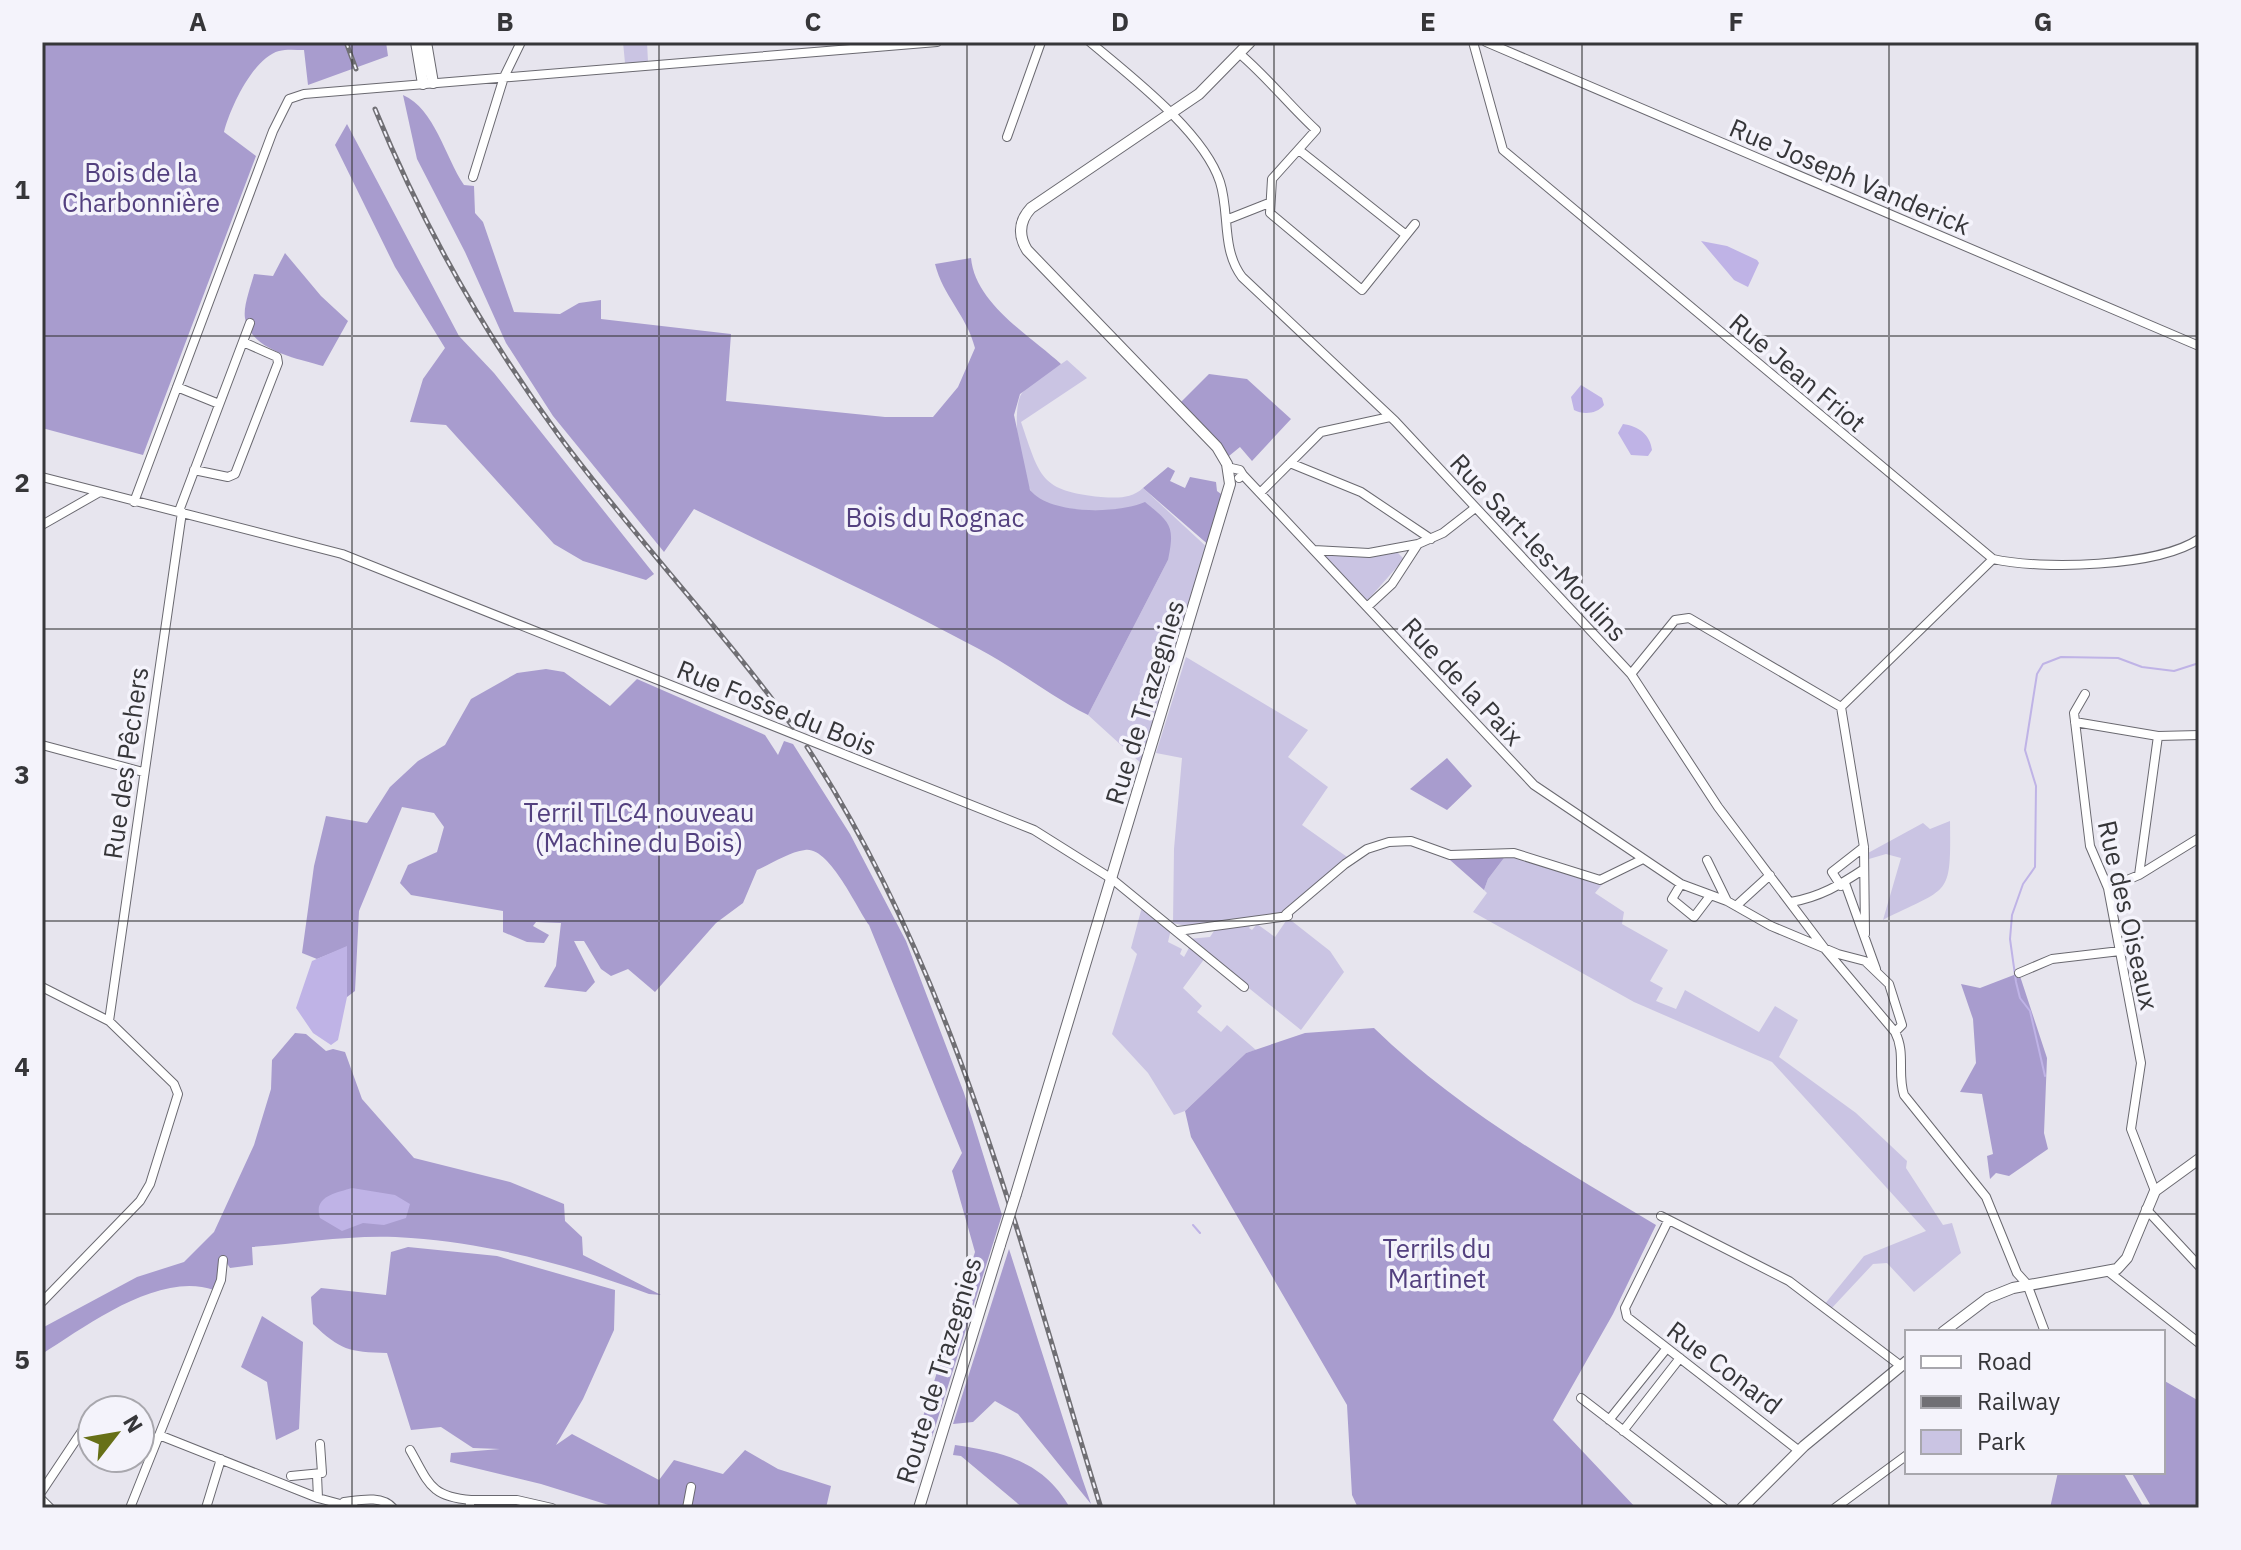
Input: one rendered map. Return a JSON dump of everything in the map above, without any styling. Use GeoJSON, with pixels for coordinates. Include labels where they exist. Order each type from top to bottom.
{"type":"FeatureCollection","features":[{"type":"Feature","properties":{"kind":"main road"},"geometry":{"type":"LineString","coordinates":[[416,42],[428,83]]}},
{"type":"Feature","properties":{"kind":"main road"},"geometry":{"type":"LineString","coordinates":[[426,42],[428,83]]}},
{"type":"Feature","properties":{"kind":"main road"},"geometry":{"type":"LineString","coordinates":[[1172,113],[1215,81],[1250,42]]}},
{"type":"Feature","properties":{"kind":"main road","name":"Rue de Trazegnies"},"geometry":{"type":"LineString","coordinates":[[1000,1245],[1227,506],[1230,480],[1217,447],[1032,256],[1022,238],[1022,221],[1031,208],[1172,113]]}},
{"type":"Feature","properties":{"kind":"main road"},"geometry":{"type":"LineString","coordinates":[[1948,1330],[1988,1298],[2027,1284],[2109,1272],[2127,1258],[2155,1191],[2199,1159]]}},
{"type":"Feature","properties":{"kind":"main road","name":"Route de Trazegnies"},"geometry":{"type":"LineString","coordinates":[[919,1508],[1000,1245]]}},
{"type":"Feature","properties":{"kind":"main road"},"geometry":{"type":"LineString","coordinates":[[1742,1508],[1798,1450],[1904,1364]]}},
{"type":"Feature","properties":{"kind":"street"},"geometry":{"type":"LineString","coordinates":[[473,177],[504,77],[521,42]]}},
{"type":"Feature","properties":{"kind":"street"},"geometry":{"type":"LineString","coordinates":[[134,502],[281,111],[289,99],[304,94],[428,83],[937,42]]}},
{"type":"Feature","properties":{"kind":"street"},"geometry":{"type":"LineString","coordinates":[[1007,137],[1041,42]]}},
{"type":"Feature","properties":{"kind":"street","name":"Rue Sart-les-Moulins"},"geometry":{"type":"LineString","coordinates":[[1090,42],[1172,113],[1214,167],[1222,190],[1230,255],[1242,277],[1390,417],[1631,674],[1718,807],[1825,949],[1895,1032]]}},
{"type":"Feature","properties":{"kind":"street","name":"Rue Jean Friot"},"geometry":{"type":"LineString","coordinates":[[1473,42],[1503,150],[1993,559]]}},
{"type":"Feature","properties":{"kind":"street","name":"Rue Joseph Vanderick"},"geometry":{"type":"LineString","coordinates":[[1486,42],[2199,346]]}},
{"type":"Feature","properties":{"kind":"street"},"geometry":{"type":"LineString","coordinates":[[1240,54],[1278,87],[1284,100],[1316,130],[1272,179],[1270,213],[1362,290],[1415,224]]}},
{"type":"Feature","properties":{"kind":"street"},"geometry":{"type":"LineString","coordinates":[[1299,150],[1406,235]]}},
{"type":"Feature","properties":{"kind":"street"},"geometry":{"type":"LineString","coordinates":[[1226,220],[1269,203]]}},
{"type":"Feature","properties":{"kind":"street","name":"Rue des Pêchers"},"geometry":{"type":"LineString","coordinates":[[109,1021],[180,511],[250,323]]}},
{"type":"Feature","properties":{"kind":"street"},"geometry":{"type":"LineString","coordinates":[[194,470],[228,477],[235,474],[278,363],[277,357],[243,342]]}},
{"type":"Feature","properties":{"kind":"street"},"geometry":{"type":"LineString","coordinates":[[177,387],[219,404]]}},
{"type":"Feature","properties":{"kind":"street"},"geometry":{"type":"LineString","coordinates":[[1260,493],[1314,438],[1331,428],[1390,417]]}},
{"type":"Feature","properties":{"kind":"street"},"geometry":{"type":"LineString","coordinates":[[1290,463],[1361,492],[1431,539]]}},
{"type":"Feature","properties":{"kind":"street","name":"Rue de la Paix"},"geometry":{"type":"LineString","coordinates":[[1227,467],[1237,467],[1534,785],[1641,860],[1681,884],[1825,949],[1865,961],[1876,969]]}},
{"type":"Feature","properties":{"kind":"street"},"geometry":{"type":"LineString","coordinates":[[1230,480],[1243,475]]}},
{"type":"Feature","properties":{"kind":"street","name":"Rue Fosse du Bois"},"geometry":{"type":"LineString","coordinates":[[42,477],[342,554],[1034,830],[1112,879],[1244,987]]}},
{"type":"Feature","properties":{"kind":"street"},"geometry":{"type":"LineString","coordinates":[[42,525],[98,493]]}},
{"type":"Feature","properties":{"kind":"street"},"geometry":{"type":"LineString","coordinates":[[1314,550],[1369,553],[1418,544],[1431,539],[1475,508]]}},
{"type":"Feature","properties":{"kind":"street"},"geometry":{"type":"LineString","coordinates":[[1841,707],[1993,559],[2082,567],[2179,548],[2199,539]]}},
{"type":"Feature","properties":{"kind":"street"},"geometry":{"type":"LineString","coordinates":[[1367,607],[1392,584],[1418,544]]}},
{"type":"Feature","properties":{"kind":"street"},"geometry":{"type":"LineString","coordinates":[[1631,674],[1675,620],[1689,618],[1841,707]]}},
{"type":"Feature","properties":{"kind":"street","name":"Rue des Oiseaux"},"geometry":{"type":"LineString","coordinates":[[2085,694],[2077,706],[2075,722],[2090,846],[2108,888],[2141,1063],[2131,1129],[2155,1191]]}},
{"type":"Feature","properties":{"kind":"street"},"geometry":{"type":"LineString","coordinates":[[1841,707],[1864,847],[1865,934]]}},
{"type":"Feature","properties":{"kind":"street"},"geometry":{"type":"LineString","coordinates":[[2075,722],[2158,736],[2199,735]]}},
{"type":"Feature","properties":{"kind":"street"},"geometry":{"type":"LineString","coordinates":[[2139,875],[2158,736]]}},
{"type":"Feature","properties":{"kind":"street"},"geometry":{"type":"LineString","coordinates":[[42,745],[143,772]]}},
{"type":"Feature","properties":{"kind":"street"},"geometry":{"type":"LineString","coordinates":[[2108,888],[2139,875],[2199,838]]}},
{"type":"Feature","properties":{"kind":"street"},"geometry":{"type":"LineString","coordinates":[[1178,931],[1288,915],[1345,864],[1367,849],[1389,842],[1411,841],[1450,855],[1514,853],[1600,880],[1641,860]]}},
{"type":"Feature","properties":{"kind":"street"},"geometry":{"type":"LineString","coordinates":[[1864,847],[1832,872],[1843,884],[1865,934],[1876,969],[1889,984],[1897,1005],[1902,1025],[1895,1032],[1901,1045],[1900,1082],[1904,1095],[1986,1197],[2017,1273],[2027,1284],[2044,1330]]}},
{"type":"Feature","properties":{"kind":"street"},"geometry":{"type":"LineString","coordinates":[[1707,860],[1731,904],[1770,875]]}},
{"type":"Feature","properties":{"kind":"street"},"geometry":{"type":"LineString","coordinates":[[1791,902],[1814,898],[1843,884],[1864,869]]}},
{"type":"Feature","properties":{"kind":"street"},"geometry":{"type":"LineString","coordinates":[[1681,884],[1672,899],[1694,917],[1710,896]]}},
{"type":"Feature","properties":{"kind":"street"},"geometry":{"type":"LineString","coordinates":[[2019,973],[2052,959],[2120,951]]}},
{"type":"Feature","properties":{"kind":"street"},"geometry":{"type":"LineString","coordinates":[[42,987],[109,1021],[174,1084],[178,1094],[150,1184],[140,1201],[42,1302]]}},
{"type":"Feature","properties":{"kind":"street"},"geometry":{"type":"LineString","coordinates":[[2146,1209],[2199,1266]]}},
{"type":"Feature","properties":{"kind":"street","name":"Rue Conard"},"geometry":{"type":"LineString","coordinates":[[1798,1450],[1627,1317],[1625,1308],[1664,1219],[1789,1281],[1904,1364]]}},
{"type":"Feature","properties":{"kind":"street"},"geometry":{"type":"LineString","coordinates":[[130,1508],[221,1280],[223,1260]]}},
{"type":"Feature","properties":{"kind":"street"},"geometry":{"type":"LineString","coordinates":[[2109,1272],[2199,1343]]}},
{"type":"Feature","properties":{"kind":"street"},"geometry":{"type":"LineString","coordinates":[[1609,1420],[1667,1348]]}},
{"type":"Feature","properties":{"kind":"street"},"geometry":{"type":"LineString","coordinates":[[1623,1431],[1680,1358]]}},
{"type":"Feature","properties":{"kind":"street"},"geometry":{"type":"LineString","coordinates":[[1581,1398],[1724,1508]]}},
{"type":"Feature","properties":{"kind":"street"},"geometry":{"type":"LineString","coordinates":[[159,1435],[318,1498],[366,1504],[386,1501],[393,1508]]}},
{"type":"Feature","properties":{"kind":"street"},"geometry":{"type":"LineString","coordinates":[[42,1491],[76,1438]]}},
{"type":"Feature","properties":{"kind":"street"},"geometry":{"type":"LineString","coordinates":[[318,1498],[320,1444]]}},
{"type":"Feature","properties":{"kind":"street"},"geometry":{"type":"LineString","coordinates":[[410,1450],[433,1490],[442,1497],[470,1504],[517,1500],[552,1508]]}},
{"type":"Feature","properties":{"kind":"street"},"geometry":{"type":"LineString","coordinates":[[1835,1508],[1905,1456]]}},
{"type":"Feature","properties":{"kind":"street"},"geometry":{"type":"LineString","coordinates":[[206,1508],[221,1459]]}},
{"type":"Feature","properties":{"kind":"street"},"geometry":{"type":"LineString","coordinates":[[291,1476],[319,1474]]}},
{"type":"Feature","properties":{"kind":"street"},"geometry":{"type":"LineString","coordinates":[[687,1508],[691,1487]]}},
{"type":"Feature","properties":{"kind":"street"},"geometry":{"type":"LineString","coordinates":[[42,1500],[50,1508]]}},
{"type":"Feature","properties":{"kind":"street"},"geometry":{"type":"LineString","coordinates":[[339,1502],[355,1508]]}},
{"type":"Feature","properties":{"kind":"green space","name":"Bois de la Charbonnière"},"geometry":{"type":"Polygon","coordinates":[[[42,42],[386,42],[388,56],[308,85],[304,50],[279,51],[260,63],[244,85],[224,132],[256,156],[143,455],[42,428],[42,42]]]}},
{"type":"Feature","properties":{"kind":"green space"},"geometry":{"type":"Polygon","coordinates":[[[623,42],[647,42],[648,62],[625,63],[623,42]]]}},
{"type":"Feature","properties":{"kind":"green space","name":"Bois du Rognac"},"geometry":{"type":"Polygon","coordinates":[[[403,95],[414,102],[431,122],[464,185],[474,186],[475,213],[483,222],[514,312],[560,314],[579,303],[601,300],[601,319],[731,334],[726,401],[885,417],[933,417],[958,387],[975,348],[935,264],[971,258],[982,290],[993,304],[1061,364],[1020,394],[1014,415],[1030,490],[1053,504],[1085,510],[1118,509],[1145,502],[1161,515],[1171,532],[1168,560],[1088,715],[944,631],[694,509],[664,552],[553,416],[506,343],[465,252],[417,159],[403,95]]]}},
{"type":"Feature","properties":{"kind":"green space"},"geometry":{"type":"Polygon","coordinates":[[[347,124],[459,336],[494,373],[654,574],[646,580],[583,561],[554,544],[446,425],[410,422],[423,379],[445,348],[395,267],[335,145],[347,124]]]}},
{"type":"Feature","properties":{"kind":"green space"},"geometry":{"type":"Polygon","coordinates":[[[285,253],[321,296],[348,321],[323,366],[265,346],[249,329],[245,318],[254,274],[273,276],[285,253]]]}},
{"type":"Feature","properties":{"kind":"green space"},"geometry":{"type":"Polygon","coordinates":[[[1067,360],[1087,378],[1021,422],[1045,478],[1065,490],[1101,497],[1129,496],[1143,488],[1210,550],[1144,766],[1088,715],[1168,560],[1130,508],[1084,510],[1048,504],[1032,492],[1022,465],[1017,415],[1022,393],[1037,379],[1067,360]]]}},
{"type":"Feature","properties":{"kind":"green space"},"geometry":{"type":"Polygon","coordinates":[[[1209,374],[1247,379],[1291,419],[1252,461],[1240,447],[1229,456],[1179,404],[1209,374]]]}},
{"type":"Feature","properties":{"kind":"green space"},"geometry":{"type":"Polygon","coordinates":[[[1168,467],[1175,471],[1170,481],[1185,488],[1190,477],[1216,482],[1217,491],[1225,497],[1211,547],[1143,488],[1168,467]]]}},
{"type":"Feature","properties":{"kind":"green space"},"geometry":{"type":"Polygon","coordinates":[[[1329,552],[1363,557],[1397,552],[1404,559],[1367,601],[1325,557],[1329,552]]]}},
{"type":"Feature","properties":{"kind":"green space"},"geometry":{"type":"Polygon","coordinates":[[[1186,657],[1308,730],[1288,757],[1328,787],[1302,825],[1350,859],[1286,911],[1195,928],[1173,923],[1174,849],[1182,758],[1156,753],[1186,657]]]}},
{"type":"Feature","properties":{"kind":"green space","name":"Terril TLC4 nouveau (Machine du Bois)"},"geometry":{"type":"Polygon","coordinates":[[[546,669],[564,672],[610,706],[637,679],[765,735],[778,755],[784,741],[793,744],[850,834],[906,941],[964,1093],[1002,1215],[932,1437],[922,1435],[920,1426],[975,1252],[952,1171],[962,1153],[869,925],[841,879],[814,851],[799,851],[757,870],[743,903],[716,923],[655,992],[628,969],[611,976],[601,969],[584,941],[574,941],[595,982],[586,992],[544,987],[556,966],[561,923],[536,922],[533,926],[549,935],[544,943],[527,942],[503,932],[503,911],[411,895],[400,883],[408,865],[437,852],[444,827],[434,813],[402,807],[359,911],[355,991],[347,997],[347,947],[317,959],[302,953],[314,866],[326,816],[367,823],[390,787],[418,761],[445,745],[471,699],[517,673],[546,669]]]}},
{"type":"Feature","properties":{"kind":"green space"},"geometry":{"type":"Polygon","coordinates":[[[1447,758],[1472,786],[1447,810],[1410,789],[1447,758]]]}},
{"type":"Feature","properties":{"kind":"green space"},"geometry":{"type":"Polygon","coordinates":[[[1950,821],[1949,865],[1942,887],[1922,901],[1883,920],[1901,858],[1886,854],[1869,859],[1868,853],[1923,823],[1930,829],[1950,821]]]}},
{"type":"Feature","properties":{"kind":"green space"},"geometry":{"type":"Polygon","coordinates":[[[1507,854],[1604,882],[1595,893],[1624,912],[1622,924],[1668,950],[1650,981],[1663,988],[1656,1001],[1676,1009],[1685,990],[1759,1032],[1775,1006],[1798,1020],[1779,1057],[1856,1113],[1907,1161],[1906,1168],[1943,1225],[1952,1223],[1961,1253],[1914,1292],[1887,1263],[1873,1264],[1830,1310],[1824,1305],[1864,1256],[1926,1231],[1772,1062],[1634,1002],[1473,912],[1487,893],[1484,890],[1488,879],[1507,854]]]}},
{"type":"Feature","properties":{"kind":"green space"},"geometry":{"type":"Polygon","coordinates":[[[1507,854],[1488,879],[1484,890],[1449,857],[1507,854]]]}},
{"type":"Feature","properties":{"kind":"green space"},"geometry":{"type":"Polygon","coordinates":[[[1142,907],[1171,929],[1168,942],[1182,949],[1180,954],[1184,957],[1190,946],[1205,958],[1183,988],[1202,1006],[1197,1012],[1221,1032],[1227,1025],[1256,1050],[1246,1053],[1185,1111],[1174,1115],[1148,1073],[1112,1034],[1137,954],[1131,948],[1142,907]]]}},
{"type":"Feature","properties":{"kind":"green space"},"geometry":{"type":"Polygon","coordinates":[[[1288,918],[1330,951],[1344,972],[1301,1030],[1188,939],[1210,937],[1216,928],[1254,920],[1249,928],[1252,930],[1257,924],[1275,937],[1288,918]]]}},
{"type":"Feature","properties":{"kind":"green space"},"geometry":{"type":"Polygon","coordinates":[[[2019,973],[2047,1058],[2044,1133],[2048,1149],[2009,1176],[1996,1173],[1990,1179],[1987,1156],[1993,1154],[1982,1094],[1960,1092],[1976,1063],[1973,1019],[1961,984],[1980,988],[2019,973]]]}},
{"type":"Feature","properties":{"kind":"green space","name":"Terrils du Martinet"},"geometry":{"type":"Polygon","coordinates":[[[1374,1028],[1473,1110],[1656,1225],[1613,1314],[1553,1420],[1636,1508],[1358,1508],[1352,1495],[1347,1405],[1191,1137],[1185,1111],[1246,1053],[1305,1033],[1374,1028]]]}},
{"type":"Feature","properties":{"kind":"green space"},"geometry":{"type":"Polygon","coordinates":[[[295,1033],[306,1034],[326,1051],[345,1052],[362,1099],[414,1158],[510,1182],[564,1204],[565,1221],[582,1237],[583,1255],[661,1295],[532,1258],[472,1245],[391,1237],[331,1239],[252,1247],[253,1265],[230,1268],[222,1256],[214,1290],[193,1286],[148,1294],[102,1316],[42,1354],[42,1328],[137,1277],[184,1262],[214,1232],[254,1145],[271,1089],[272,1060],[295,1033]]]}},
{"type":"Feature","properties":{"kind":"green space"},"geometry":{"type":"Polygon","coordinates":[[[408,1247],[497,1256],[615,1290],[614,1330],[583,1399],[556,1445],[572,1434],[659,1480],[674,1460],[723,1474],[745,1450],[778,1469],[831,1486],[826,1508],[618,1508],[541,1484],[450,1462],[451,1453],[500,1449],[473,1448],[441,1427],[411,1430],[387,1353],[346,1348],[313,1324],[311,1297],[321,1288],[386,1295],[391,1252],[408,1247]]]}},
{"type":"Feature","properties":{"kind":"green space"},"geometry":{"type":"Polygon","coordinates":[[[1009,1249],[1091,1504],[1018,1414],[995,1401],[973,1422],[953,1424],[1009,1249]]]}},
{"type":"Feature","properties":{"kind":"green space"},"geometry":{"type":"Polygon","coordinates":[[[262,1316],[303,1342],[299,1429],[276,1440],[267,1382],[241,1367],[262,1316]]]}},
{"type":"Feature","properties":{"kind":"green space"},"geometry":{"type":"Polygon","coordinates":[[[2165,1381],[2199,1401],[2199,1508],[2152,1508],[2132,1474],[2165,1474],[2165,1381]]]}},
{"type":"Feature","properties":{"kind":"green space"},"geometry":{"type":"Polygon","coordinates":[[[955,1445],[990,1451],[1021,1462],[1048,1480],[1070,1508],[1023,1508],[961,1456],[953,1455],[955,1445]]]}},
{"type":"Feature","properties":{"kind":"green space"},"geometry":{"type":"Polygon","coordinates":[[[2058,1474],[2124,1474],[2144,1508],[2050,1508],[2058,1474]]]}},
{"type":"Feature","properties":{"kind":"shaded area"},"geometry":{"type":"Polygon","coordinates":[[[1701,241],[1727,246],[1757,260],[1759,263],[1748,287],[1734,280],[1701,241]]]}},
{"type":"Feature","properties":{"kind":"shaded area"},"geometry":{"type":"Polygon","coordinates":[[[1581,385],[1602,398],[1604,405],[1601,408],[1590,413],[1574,410],[1571,397],[1581,385]]]}},
{"type":"Feature","properties":{"kind":"shaded area"},"geometry":{"type":"Polygon","coordinates":[[[1623,424],[1646,435],[1652,450],[1648,456],[1631,455],[1618,433],[1623,424]]]}},
{"type":"Feature","properties":{"kind":"shaded area"},"geometry":{"type":"Polygon","coordinates":[[[347,946],[347,997],[338,1040],[331,1045],[313,1033],[296,1008],[312,961],[347,946]]]}},
{"type":"Feature","properties":{"kind":"shaded area"},"geometry":{"type":"Polygon","coordinates":[[[352,1188],[395,1195],[410,1204],[406,1218],[384,1225],[363,1223],[342,1231],[320,1218],[323,1200],[352,1188]]]}},
{"type":"Feature","properties":{"kind":"waterway"},"geometry":{"type":"LineString","coordinates":[[2045,1076],[2030,1011],[2020,998],[2010,939],[2012,915],[2023,884],[2035,867],[2036,786],[2025,750],[2037,674],[2043,664],[2061,657],[2118,658],[2142,667],[2174,671],[2199,663]]}},
{"type":"Feature","properties":{"kind":"waterway"},"geometry":{"type":"LineString","coordinates":[[1193,1225],[1200,1233]]}},
{"type":"Feature","properties":{"kind":"railway"},"geometry":{"type":"LineString","coordinates":[[346,42],[356,69]]}},
{"type":"Feature","properties":{"kind":"railway"},"geometry":{"type":"LineString","coordinates":[[375,109],[457,279],[532,398],[588,474],[793,727]]}},
{"type":"Feature","properties":{"kind":"railway"},"geometry":{"type":"LineString","coordinates":[[807,747],[859,835],[905,927],[945,1021],[1012,1214],[1101,1508]]}}]}
